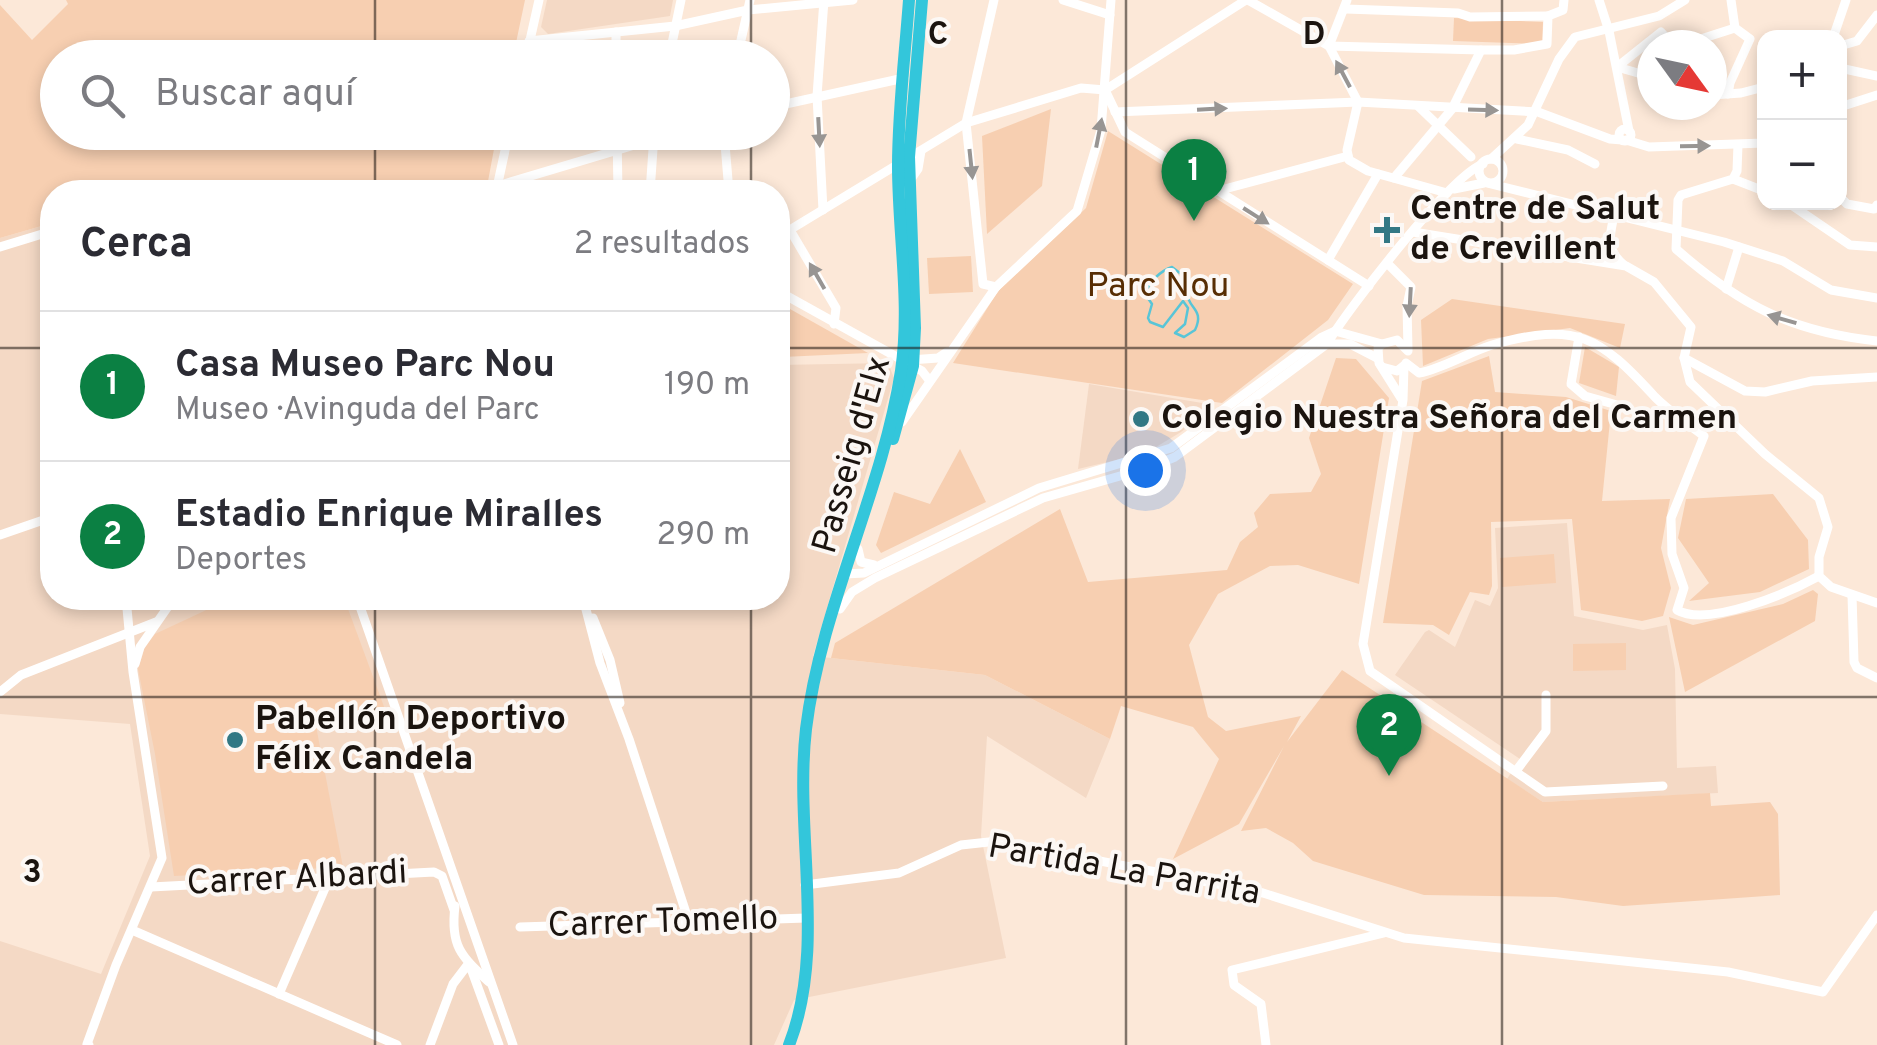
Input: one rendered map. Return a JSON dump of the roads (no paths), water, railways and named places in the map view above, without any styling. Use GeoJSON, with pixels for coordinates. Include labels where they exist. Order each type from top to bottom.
{"type":"FeatureCollection","features":[{"type":"Feature","properties":{"kind":"highway"},"geometry":{"type":"LineString","coordinates":[[909,0],[904,78],[909,158]]}},
{"type":"Feature","properties":{"kind":"highway"},"geometry":{"type":"LineString","coordinates":[[909,158],[922,0]]}},
{"type":"Feature","properties":{"kind":"highway","name":"Passeig d'Elx"},"geometry":{"type":"LineString","coordinates":[[789,1045],[806,982],[804,752],[814,677],[895,433],[915,328],[909,158]]}},
{"type":"Feature","properties":{"kind":"highway","name":"Passeig d'Elx"},"geometry":{"type":"LineString","coordinates":[[810,704],[909,363],[905,327],[909,158]]}},
{"type":"Feature","properties":{"kind":"street"},"geometry":{"type":"LineString","coordinates":[[529,40],[538,0]]}},
{"type":"Feature","properties":{"kind":"street"},"geometry":{"type":"LineString","coordinates":[[672,40],[681,0]]}},
{"type":"Feature","properties":{"kind":"street"},"geometry":{"type":"LineString","coordinates":[[539,40],[675,26],[749,5],[853,0]]}},
{"type":"Feature","properties":{"kind":"street"},"geometry":{"type":"LineString","coordinates":[[994,0],[966,122],[983,284],[996,287]]}},
{"type":"Feature","properties":{"kind":"street"},"geometry":{"type":"LineString","coordinates":[[1063,0],[1110,16]]}},
{"type":"Feature","properties":{"kind":"street"},"geometry":{"type":"LineString","coordinates":[[895,433],[996,287],[1077,211],[1101,130],[1111,0]]}},
{"type":"Feature","properties":{"kind":"street"},"geometry":{"type":"LineString","coordinates":[[834,324],[836,308],[790,230],[966,122],[1081,88],[1105,90],[1247,0],[1329,46],[1514,50],[1547,44],[1548,16]]}},
{"type":"Feature","properties":{"kind":"street"},"geometry":{"type":"LineString","coordinates":[[1457,0],[1458,13]]}},
{"type":"Feature","properties":{"kind":"street"},"geometry":{"type":"LineString","coordinates":[[1504,170],[1496,180],[1449,192],[1378,174],[1349,160],[1358,102],[1329,46],[1346,4],[1458,13],[1470,18],[1548,16],[1563,10],[1564,0]]}},
{"type":"Feature","properties":{"kind":"street"},"geometry":{"type":"LineString","coordinates":[[1599,0],[1626,109],[1624,134]]}},
{"type":"Feature","properties":{"kind":"street"},"geometry":{"type":"LineString","coordinates":[[1686,0],[1658,16],[1575,37],[1559,59],[1536,113],[1517,139],[1487,162],[1478,175],[1486,183],[1739,247],[1784,261],[1832,290],[1877,298]]}},
{"type":"Feature","properties":{"kind":"street"},"geometry":{"type":"LineString","coordinates":[[1731,0],[1735,28],[1750,39],[1728,94],[1757,88]]}},
{"type":"Feature","properties":{"kind":"street"},"geometry":{"type":"LineString","coordinates":[[1836,30],[1846,0]]}},
{"type":"Feature","properties":{"kind":"street"},"geometry":{"type":"LineString","coordinates":[[823,210],[817,96],[824,2]]}},
{"type":"Feature","properties":{"kind":"street"},"geometry":{"type":"LineString","coordinates":[[741,40],[749,5]]}},
{"type":"Feature","properties":{"kind":"street"},"geometry":{"type":"LineString","coordinates":[[1847,44],[1858,41],[1877,15]]}},
{"type":"Feature","properties":{"kind":"street"},"geometry":{"type":"LineString","coordinates":[[1727,32],[1735,28]]}},
{"type":"Feature","properties":{"kind":"street"},"geometry":{"type":"LineString","coordinates":[[616,32],[616,40]]}},
{"type":"Feature","properties":{"kind":"street"},"geometry":{"type":"LineString","coordinates":[[1394,178],[1452,110],[1480,50]]}},
{"type":"Feature","properties":{"kind":"street"},"geometry":{"type":"LineString","coordinates":[[1616,68],[1637,51]]}},
{"type":"Feature","properties":{"kind":"street"},"geometry":{"type":"LineString","coordinates":[[1616,68],[1637,73]]}},
{"type":"Feature","properties":{"kind":"street"},"geometry":{"type":"LineString","coordinates":[[1847,70],[1877,76]]}},
{"type":"Feature","properties":{"kind":"street"},"geometry":{"type":"LineString","coordinates":[[790,103],[904,78]]}},
{"type":"Feature","properties":{"kind":"street"},"geometry":{"type":"LineString","coordinates":[[1105,90],[1125,132],[1369,286]]}},
{"type":"Feature","properties":{"kind":"street"},"geometry":{"type":"LineString","coordinates":[[1847,104],[1877,95]]}},
{"type":"Feature","properties":{"kind":"street"},"geometry":{"type":"LineString","coordinates":[[1115,112],[1358,102],[1536,113],[1586,129],[1624,134],[1649,147],[1757,144]]}},
{"type":"Feature","properties":{"kind":"street"},"geometry":{"type":"LineString","coordinates":[[1418,106],[1471,157]]}},
{"type":"Feature","properties":{"kind":"street"},"geometry":{"type":"LineString","coordinates":[[910,132],[923,140],[938,140]]}},
{"type":"Feature","properties":{"kind":"street"},"geometry":{"type":"LineString","coordinates":[[1517,139],[1568,150],[1595,164]]}},
{"type":"Feature","properties":{"kind":"street"},"geometry":{"type":"LineString","coordinates":[[1733,180],[1738,146]]}},
{"type":"Feature","properties":{"kind":"street"},"geometry":{"type":"LineString","coordinates":[[501,180],[506,150]]}},
{"type":"Feature","properties":{"kind":"street"},"geometry":{"type":"LineString","coordinates":[[616,150],[617,180]]}},
{"type":"Feature","properties":{"kind":"street"},"geometry":{"type":"LineString","coordinates":[[524,180],[623,150]]}},
{"type":"Feature","properties":{"kind":"street"},"geometry":{"type":"LineString","coordinates":[[651,180],[653,150]]}},
{"type":"Feature","properties":{"kind":"street"},"geometry":{"type":"LineString","coordinates":[[726,150],[728,180]]}},
{"type":"Feature","properties":{"kind":"street"},"geometry":{"type":"LineString","coordinates":[[1217,192],[1348,156]]}},
{"type":"Feature","properties":{"kind":"street"},"geometry":{"type":"LineString","coordinates":[[840,609],[852,592],[876,578],[1043,498],[1148,468],[1175,456],[1327,344],[1413,232],[1476,166],[1500,160],[1513,190]]}},
{"type":"Feature","properties":{"kind":"street"},"geometry":{"type":"LineString","coordinates":[[1328,260],[1378,174]]}},
{"type":"Feature","properties":{"kind":"street"},"geometry":{"type":"LineString","coordinates":[[1757,189],[1733,180],[1681,195],[1676,248],[1726,290],[1768,315],[1853,339],[1877,341]]}},
{"type":"Feature","properties":{"kind":"street"},"geometry":{"type":"LineString","coordinates":[[1847,204],[1874,209],[1877,205]]}},
{"type":"Feature","properties":{"kind":"street"},"geometry":{"type":"LineString","coordinates":[[1799,210],[1850,245],[1877,247]]}},
{"type":"Feature","properties":{"kind":"street"},"geometry":{"type":"LineString","coordinates":[[1614,216],[1608,239],[1610,248],[1626,266],[1654,282],[1691,327],[1684,358],[1690,382],[1818,498],[1828,526],[1819,557],[1820,576],[1831,587],[1877,603]]}},
{"type":"Feature","properties":{"kind":"street"},"geometry":{"type":"LineString","coordinates":[[1413,232],[1626,266]]}},
{"type":"Feature","properties":{"kind":"street"},"geometry":{"type":"LineString","coordinates":[[0,247],[40,235]]}},
{"type":"Feature","properties":{"kind":"street"},"geometry":{"type":"LineString","coordinates":[[1726,290],[1739,247]]}},
{"type":"Feature","properties":{"kind":"street"},"geometry":{"type":"LineString","coordinates":[[1388,263],[1411,286],[1408,351],[1364,644],[1366,660],[1378,677],[1552,794],[1663,786]]}},
{"type":"Feature","properties":{"kind":"street"},"geometry":{"type":"LineString","coordinates":[[790,299],[909,363],[929,380]]}},
{"type":"Feature","properties":{"kind":"street"},"geometry":{"type":"LineString","coordinates":[[1338,326],[1352,335],[1382,344],[1397,340],[1408,351]]}},
{"type":"Feature","properties":{"kind":"street"},"geometry":{"type":"LineString","coordinates":[[848,575],[864,573],[1039,488],[1171,448],[1338,326]]}},
{"type":"Feature","properties":{"kind":"street"},"geometry":{"type":"LineString","coordinates":[[1405,365],[1419,373],[1492,345],[1548,335],[1579,337],[1610,351],[1668,409],[1704,436],[1672,518],[1672,554],[1684,588],[1677,610],[1684,614],[1714,613],[1746,606],[1820,576]]}},
{"type":"Feature","properties":{"kind":"street"},"geometry":{"type":"LineString","coordinates":[[1579,337],[1572,384],[1585,396],[1617,405]]}},
{"type":"Feature","properties":{"kind":"street"},"geometry":{"type":"LineString","coordinates":[[1327,344],[1350,344],[1392,371],[1405,365]]}},
{"type":"Feature","properties":{"kind":"street"},"geometry":{"type":"LineString","coordinates":[[1382,344],[1378,348],[1380,362],[1403,400]]}},
{"type":"Feature","properties":{"kind":"street"},"geometry":{"type":"LineString","coordinates":[[909,363],[938,358],[951,349]]}},
{"type":"Feature","properties":{"kind":"street"},"geometry":{"type":"LineString","coordinates":[[1684,358],[1745,391],[1765,392],[1812,381],[1877,377]]}},
{"type":"Feature","properties":{"kind":"street"},"geometry":{"type":"LineString","coordinates":[[0,534],[40,521]]}},
{"type":"Feature","properties":{"kind":"street"},"geometry":{"type":"LineString","coordinates":[[858,549],[861,562],[876,566]]}},
{"type":"Feature","properties":{"kind":"street"},"geometry":{"type":"LineString","coordinates":[[848,575],[862,580],[876,578]]}},
{"type":"Feature","properties":{"kind":"street"},"geometry":{"type":"LineString","coordinates":[[1852,595],[1854,662],[1857,668],[1877,678]]}},
{"type":"Feature","properties":{"kind":"street"},"geometry":{"type":"LineString","coordinates":[[88,1044],[162,858],[133,672],[128,610]]}},
{"type":"Feature","properties":{"kind":"street"},"geometry":{"type":"LineString","coordinates":[[133,672],[140,647],[165,610]]}},
{"type":"Feature","properties":{"kind":"street"},"geometry":{"type":"LineString","coordinates":[[361,610],[513,1045]]}},
{"type":"Feature","properties":{"kind":"street"},"geometry":{"type":"LineString","coordinates":[[589,610],[610,660],[629,739],[689,922]]}},
{"type":"Feature","properties":{"kind":"street"},"geometry":{"type":"LineString","coordinates":[[0,692],[21,676],[130,629],[156,622]]}},
{"type":"Feature","properties":{"kind":"street"},"geometry":{"type":"LineString","coordinates":[[1514,769],[1518,772],[1546,731],[1546,694]]}},
{"type":"Feature","properties":{"kind":"street","name":"Partida La Parrita"},"geometry":{"type":"LineString","coordinates":[[805,885],[899,873],[962,846],[998,841],[1263,893],[1385,932],[1423,940],[1728,972],[1824,992],[1877,915]]}},
{"type":"Feature","properties":{"kind":"street","name":"Carrer Albardi"},"geometry":{"type":"LineString","coordinates":[[151,887],[434,872],[442,876],[454,910]]}},
{"type":"Feature","properties":{"kind":"street"},"geometry":{"type":"LineString","coordinates":[[279,994],[330,878]]}},
{"type":"Feature","properties":{"kind":"street"},"geometry":{"type":"LineString","coordinates":[[458,884],[452,935],[468,963],[500,1045]]}},
{"type":"Feature","properties":{"kind":"street","name":"Carrer Tomello"},"geometry":{"type":"LineString","coordinates":[[520,927],[806,918]]}},
{"type":"Feature","properties":{"kind":"street"},"geometry":{"type":"LineString","coordinates":[[132,930],[279,994],[371,1040],[397,1045]]}},
{"type":"Feature","properties":{"kind":"street","name":"Partida La Parrita"},"geometry":{"type":"LineString","coordinates":[[1266,1045],[1260,1004],[1234,985],[1232,970],[1385,932]]}},
{"type":"Feature","properties":{"kind":"street"},"geometry":{"type":"LineString","coordinates":[[468,963],[493,986]]}},
{"type":"Feature","properties":{"kind":"street"},"geometry":{"type":"LineString","coordinates":[[430,1045],[453,984],[468,963]]}},
{"type":"Feature","properties":{"kind":"waterway"},"geometry":{"type":"LineString","coordinates":[[1172,267],[1185,277],[1188,298],[1198,318],[1195,330],[1184,337],[1175,333],[1185,324],[1188,308],[1183,301],[1163,327],[1148,318],[1152,304],[1145,294],[1152,281],[1172,267]]}},
{"type":"Feature","properties":{"kind":"place","name":"Casa Museo Parc Nou"},"geometry":{"type":"Point","coordinates":[1194,221]}},
{"type":"Feature","properties":{"kind":"place","name":"Centre de Salut de Crevillent"},"geometry":{"type":"Point","coordinates":[1387,230]}},
{"type":"Feature","properties":{"kind":"place","name":"Colegio Nuestra Señora del Carmen"},"geometry":{"type":"Point","coordinates":[1141,419]}},
{"type":"Feature","properties":{"kind":"place","name":"Pabellón Deportivo Félix Candela"},"geometry":{"type":"Point","coordinates":[235,740]}},
{"type":"Feature","properties":{"kind":"place","name":"Estadio Enrique Miralles"},"geometry":{"type":"Point","coordinates":[1389,776]}},
{"type":"Feature","properties":{"kind":"park label","name":"Parc Nou"},"geometry":{"type":"Point","coordinates":[1158,287]}}]}
